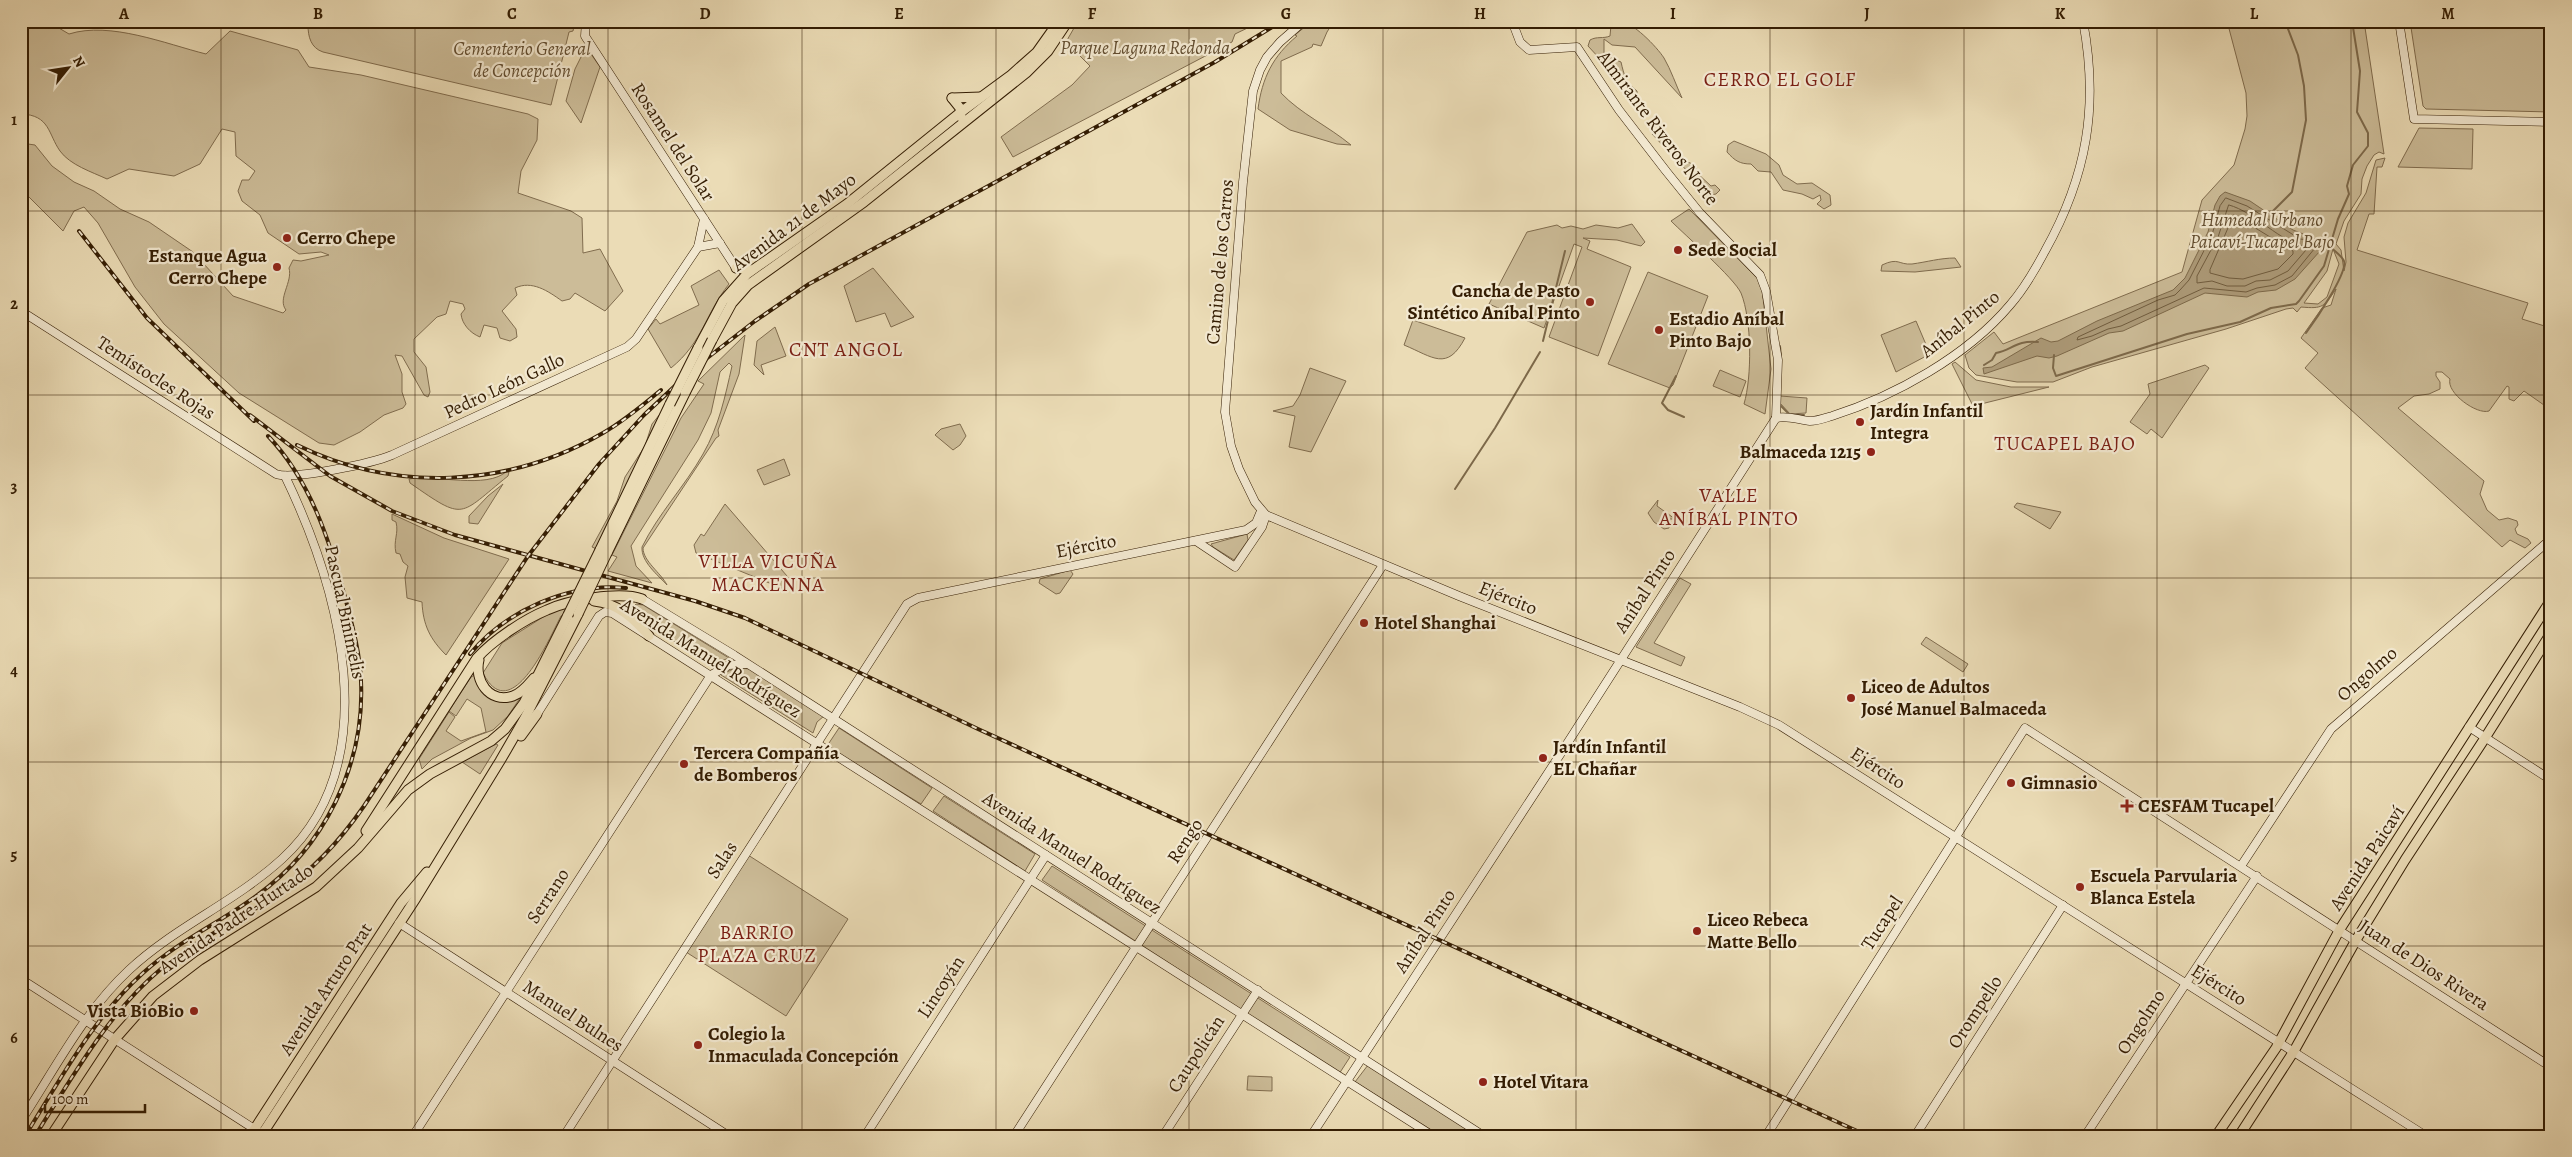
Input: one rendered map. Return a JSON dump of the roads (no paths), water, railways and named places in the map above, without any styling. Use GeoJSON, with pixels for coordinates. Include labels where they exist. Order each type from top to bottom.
{"type":"FeatureCollection","features":[{"type":"Feature","properties":{"kind":"main road","name":"Avenida 21 de Mayo"},"geometry":{"type":"LineString","coordinates":[[578,614],[603,552],[670,404],[723,301],[738,282],[751,270],[847,204],[1028,60],[1045,43],[1059,21]]}},
{"type":"Feature","properties":{"kind":"main road","name":"Avenida 21 de Mayo"},"geometry":{"type":"LineString","coordinates":[[542,668],[729,307],[748,285],[864,202],[1034,65],[1048,51],[1068,21]]}},
{"type":"Feature","properties":{"kind":"main road"},"geometry":{"type":"LineString","coordinates":[[958,126],[961,112],[952,98],[981,98]]}},
{"type":"Feature","properties":{"kind":"main road"},"geometry":{"type":"LineString","coordinates":[[738,282],[736,268],[751,270]]}},
{"type":"Feature","properties":{"kind":"main road"},"geometry":{"type":"LineString","coordinates":[[346,860],[482,653],[494,643],[546,610],[620,596],[642,599]]}},
{"type":"Feature","properties":{"kind":"main road","name":"Avenida Paicaví"},"geometry":{"type":"LineString","coordinates":[[2216,1136],[2280,1042],[2340,929],[2551,600]]}},
{"type":"Feature","properties":{"kind":"main road"},"geometry":{"type":"LineString","coordinates":[[586,601],[604,602],[620,610],[649,636]]}},
{"type":"Feature","properties":{"kind":"main road","name":"Avenida Arturo Prat"},"geometry":{"type":"LineString","coordinates":[[259,1134],[399,923],[500,761],[526,716],[578,614]]}},
{"type":"Feature","properties":{"kind":"main road","name":"Avenida Paicaví"},"geometry":{"type":"LineString","coordinates":[[2239,1136],[2294,1051],[2356,940],[2440,804],[2550,636]]}},
{"type":"Feature","properties":{"kind":"main road"},"geometry":{"type":"LineString","coordinates":[[482,653],[478,677],[486,690],[497,696],[512,696],[522,691],[542,668]]}},
{"type":"Feature","properties":{"kind":"main road","name":"Avenida Padre Hurtado"},"geometry":{"type":"LineString","coordinates":[[50,1136],[115,1038],[144,1005],[181,973],[305,896],[346,860],[408,790],[439,770],[483,746],[505,729],[520,710],[542,668]]}},
{"type":"Feature","properties":{"kind":"main road"},"geometry":{"type":"LineString","coordinates":[[500,761],[537,714]]}},
{"type":"Feature","properties":{"kind":"main road","name":"Avenida Arturo Prat"},"geometry":{"type":"LineString","coordinates":[[259,1134],[401,903],[434,865]]}},
{"type":"Feature","properties":{"kind":"street","name":"Rosamel del Solar"},"geometry":{"type":"LineString","coordinates":[[586,21],[584,34],[736,268]]}},
{"type":"Feature","properties":{"kind":"street","name":"Camino de los Carros"},"geometry":{"type":"LineString","coordinates":[[1263,513],[1249,492],[1227,431],[1226,412],[1243,182],[1250,109],[1258,76],[1276,46],[1304,21]]}},
{"type":"Feature","properties":{"kind":"street","name":"Almirante Riveros Norte"},"geometry":{"type":"LineString","coordinates":[[1512,21],[1520,42],[1530,50],[1577,47],[1620,110],[1666,171],[1700,213],[1760,275],[1766,291],[1778,360],[1776,418]]}},
{"type":"Feature","properties":{"kind":"street","name":"Aníbal Pinto"},"geometry":{"type":"LineString","coordinates":[[1311,1136],[1776,418],[1817,420],[1845,411],[1893,391],[1951,357],[2014,301],[2032,276],[2064,216],[2083,156],[2091,95],[2089,56],[2083,21]]}},
{"type":"Feature","properties":{"kind":"street"},"geometry":{"type":"LineString","coordinates":[[2399,21],[2414,119],[2551,122]]}},
{"type":"Feature","properties":{"kind":"street","name":"Pedro León Gallo"},"geometry":{"type":"LineString","coordinates":[[273,472],[285,476],[358,465],[383,459],[623,350],[636,339],[698,247],[704,219]]}},
{"type":"Feature","properties":{"kind":"street"},"geometry":{"type":"LineString","coordinates":[[698,247],[720,243]]}},
{"type":"Feature","properties":{"kind":"street","name":"Temístocles Rojas"},"geometry":{"type":"LineString","coordinates":[[21,310],[273,472]]}},
{"type":"Feature","properties":{"kind":"street","name":"Pascual Binimelis"},"geometry":{"type":"LineString","coordinates":[[85,1020],[127,972],[180,930],[260,878],[291,850],[319,810],[331,784],[340,757],[346,702],[337,634],[313,543],[285,476]]}},
{"type":"Feature","properties":{"kind":"street","name":"Ejército"},"geometry":{"type":"LineString","coordinates":[[909,603],[918,598],[963,588],[1246,530],[1256,523],[1263,513],[1383,565],[1772,721],[2426,1136]]}},
{"type":"Feature","properties":{"kind":"street"},"geometry":{"type":"LineString","coordinates":[[1196,541],[1235,567],[1262,528],[1263,513]]}},
{"type":"Feature","properties":{"kind":"street","name":"Ongolmo"},"geometry":{"type":"LineString","coordinates":[[2241,866],[2330,729],[2551,539]]}},
{"type":"Feature","properties":{"kind":"street","name":"Rengo"},"geometry":{"type":"LineString","coordinates":[[1014,1136],[1383,565]]}},
{"type":"Feature","properties":{"kind":"street","name":"Avenida Manuel Rodríguez"},"geometry":{"type":"LineString","coordinates":[[642,599],[748,664],[1484,1136]]}},
{"type":"Feature","properties":{"kind":"street","name":"Salas"},"geometry":{"type":"LineString","coordinates":[[564,1136],[831,719],[909,603]]}},
{"type":"Feature","properties":{"kind":"street","name":"Avenida Manuel Rodríguez"},"geometry":{"type":"LineString","coordinates":[[537,714],[599,616],[605,612],[612,613],[1433,1136]]}},
{"type":"Feature","properties":{"kind":"street"},"geometry":{"type":"LineString","coordinates":[[711,675],[729,665],[748,664]]}},
{"type":"Feature","properties":{"kind":"street","name":"Serrano"},"geometry":{"type":"LineString","coordinates":[[413,1136],[711,675]]}},
{"type":"Feature","properties":{"kind":"street"},"geometry":{"type":"LineString","coordinates":[[2468,727],[2551,780]]}},
{"type":"Feature","properties":{"kind":"street","name":"Juan de Dios Rivera"},"geometry":{"type":"LineString","coordinates":[[2026,728],[2551,1067]]}},
{"type":"Feature","properties":{"kind":"street","name":"Tucapel"},"geometry":{"type":"LineString","coordinates":[[1766,1136],[2026,728]]}},
{"type":"Feature","properties":{"kind":"street","name":"Lincoyán"},"geometry":{"type":"LineString","coordinates":[[865,1136],[1046,855]]}},
{"type":"Feature","properties":{"kind":"street","name":"Ongolmo"},"geometry":{"type":"LineString","coordinates":[[2085,1136],[2257,876]]}},
{"type":"Feature","properties":{"kind":"street","name":"Orompello"},"geometry":{"type":"LineString","coordinates":[[1915,1136],[2062,905]]}},
{"type":"Feature","properties":{"kind":"street","name":"Manuel Bulnes"},"geometry":{"type":"LineString","coordinates":[[399,923],[730,1136]]}},
{"type":"Feature","properties":{"kind":"street"},"geometry":{"type":"LineString","coordinates":[[21,979],[115,1038],[259,1134]]}},
{"type":"Feature","properties":{"kind":"street","name":"Caupolicán"},"geometry":{"type":"LineString","coordinates":[[1162,1136],[1258,990]]}},
{"type":"Feature","properties":{"kind":"street"},"geometry":{"type":"LineString","coordinates":[[22,1119],[85,1020]]}},
{"type":"Feature","properties":{"kind":"street"},"geometry":{"type":"LineString","coordinates":[[1465,1136],[1471,1127]]}},
{"type":"Feature","properties":{"kind":"water"},"geometry":{"type":"Polygon","coordinates":[[[2225,192],[2250,201],[2293,230],[2316,239],[2322,246],[2320,251],[2295,279],[2276,290],[2258,292],[2247,297],[2205,293],[2123,331],[2109,333],[2057,356],[2049,358],[2037,356],[1984,374],[1983,368],[1992,367],[2041,338],[2051,342],[2058,341],[2097,321],[2173,290],[2185,278],[2208,232],[2215,205],[2220,196],[2225,192]]]}},
{"type":"Feature","properties":{"kind":"waterway"},"geometry":{"type":"LineString","coordinates":[[2270,214],[2292,192],[2306,120],[2304,86],[2298,55],[2285,21]]}},
{"type":"Feature","properties":{"kind":"waterway"},"geometry":{"type":"LineString","coordinates":[[2054,355],[2053,368],[2056,376],[2187,334],[2240,322],[2271,308],[2296,304],[2299,301],[2324,266],[2338,219],[2349,194],[2347,186],[2353,165],[2368,146],[2368,133],[2357,112],[2360,71],[2352,21]]}},
{"type":"Feature","properties":{"kind":"waterway"},"geometry":{"type":"LineString","coordinates":[[2306,333],[2330,297],[2344,267],[2343,259],[2330,246]]}},
{"type":"Feature","properties":{"kind":"waterway"},"geometry":{"type":"LineString","coordinates":[[1543,341],[1565,251]]}},
{"type":"Feature","properties":{"kind":"waterway"},"geometry":{"type":"LineString","coordinates":[[1984,365],[1992,360],[1996,353],[2024,342],[2038,342]]}},
{"type":"Feature","properties":{"kind":"waterway"},"geometry":{"type":"LineString","coordinates":[[1780,346],[1781,356]]}},
{"type":"Feature","properties":{"kind":"waterway"},"geometry":{"type":"LineString","coordinates":[[1455,489],[1495,428],[1540,352]]}},
{"type":"Feature","properties":{"kind":"waterway"},"geometry":{"type":"LineString","coordinates":[[1676,376],[1662,403],[1668,410],[1684,417]]}},
{"type":"Feature","properties":{"kind":"waterway"},"geometry":{"type":"LineString","coordinates":[[1780,405],[1789,414]]}},
{"type":"Feature","properties":{"kind":"waterway"},"geometry":{"type":"LineString","coordinates":[[1796,415],[1804,415]]}},
{"type":"Feature","properties":{"kind":"railway"},"geometry":{"type":"LineString","coordinates":[[35,1136],[92,1046],[143,986],[175,958],[290,886],[314,866],[335,843],[364,806],[528,556],[599,464],[644,415],[693,369],[755,321],[809,284],[1215,62],[1282,21]]}},
{"type":"Feature","properties":{"kind":"railway"},"geometry":{"type":"LineString","coordinates":[[79,231],[147,318],[254,421]]}},
{"type":"Feature","properties":{"kind":"railway"},"geometry":{"type":"LineString","coordinates":[[297,445],[334,461],[373,471],[412,477],[451,478],[490,474],[529,465],[567,451],[611,428],[661,390]]}},
{"type":"Feature","properties":{"kind":"railway"},"geometry":{"type":"LineString","coordinates":[[250,415],[330,476],[392,511],[455,535],[695,601],[745,618],[978,729],[1868,1136]]}},
{"type":"Feature","properties":{"kind":"railway"},"geometry":{"type":"LineString","coordinates":[[25,1136],[78,1050],[108,1010],[156,962],[242,906],[280,876],[302,854],[320,829],[336,802],[347,773],[356,743],[360,712],[361,681],[353,628],[332,554],[316,511],[296,472],[268,436]]}},
{"type":"Feature","properties":{"kind":"railway"},"geometry":{"type":"LineString","coordinates":[[470,654],[501,625],[540,603],[561,595],[583,590],[605,587],[626,588]]}},
{"type":"Feature","properties":{"kind":"place","name":"Cerro Chepe"},"geometry":{"type":"Point","coordinates":[287,238]}},
{"type":"Feature","properties":{"kind":"place","name":"Sede Social"},"geometry":{"type":"Point","coordinates":[1678,250]}},
{"type":"Feature","properties":{"kind":"place","name":"Estanque Agua Cerro Chepe"},"geometry":{"type":"Point","coordinates":[277,267]}},
{"type":"Feature","properties":{"kind":"place","name":"Cancha de Pasto Sintético Aníbal Pinto"},"geometry":{"type":"Point","coordinates":[1590,302]}},
{"type":"Feature","properties":{"kind":"place","name":"Estadio Aníbal Pinto Bajo"},"geometry":{"type":"Point","coordinates":[1659,330]}},
{"type":"Feature","properties":{"kind":"place","name":"Jardín Infantil Integra"},"geometry":{"type":"Point","coordinates":[1860,422]}},
{"type":"Feature","properties":{"kind":"place","name":"Balmaceda 1215"},"geometry":{"type":"Point","coordinates":[1871,452]}},
{"type":"Feature","properties":{"kind":"place","name":"Hotel Shanghai"},"geometry":{"type":"Point","coordinates":[1364,623]}},
{"type":"Feature","properties":{"kind":"place","name":"Liceo de Adultos José Manuel Balmaceda"},"geometry":{"type":"Point","coordinates":[1851,698]}},
{"type":"Feature","properties":{"kind":"place","name":"Jardín Infantil EL Chañar"},"geometry":{"type":"Point","coordinates":[1543,758]}},
{"type":"Feature","properties":{"kind":"place","name":"Tercera Compañía de Bomberos"},"geometry":{"type":"Point","coordinates":[684,764]}},
{"type":"Feature","properties":{"kind":"place","name":"Gimnasio"},"geometry":{"type":"Point","coordinates":[2011,783]}},
{"type":"Feature","properties":{"kind":"place","name":"CESFAM Tucapel"},"geometry":{"type":"Point","coordinates":[2127,806]}},
{"type":"Feature","properties":{"kind":"place","name":"Escuela Parvularia Blanca Estela"},"geometry":{"type":"Point","coordinates":[2080,887]}},
{"type":"Feature","properties":{"kind":"place","name":"Liceo Rebeca Matte Bello"},"geometry":{"type":"Point","coordinates":[1697,931]}},
{"type":"Feature","properties":{"kind":"place","name":"Vista BioBio"},"geometry":{"type":"Point","coordinates":[194,1011]}},
{"type":"Feature","properties":{"kind":"place","name":"Colegio la Inmaculada Concepción"},"geometry":{"type":"Point","coordinates":[698,1045]}},
{"type":"Feature","properties":{"kind":"place","name":"Hotel Vitara"},"geometry":{"type":"Point","coordinates":[1483,1082]}},
{"type":"Feature","properties":{"kind":"district","name":"CERRO EL GOLF"},"geometry":{"type":"Point","coordinates":[1780,79]}},
{"type":"Feature","properties":{"kind":"district","name":"CNT ANGOL"},"geometry":{"type":"Point","coordinates":[846,349]}},
{"type":"Feature","properties":{"kind":"district","name":"TUCAPEL BAJO"},"geometry":{"type":"Point","coordinates":[2065,443]}},
{"type":"Feature","properties":{"kind":"district","name":"VALLE ANÍBAL PINTO"},"geometry":{"type":"Point","coordinates":[1729,506]}},
{"type":"Feature","properties":{"kind":"district","name":"VILLA VICUÑA MACKENNA"},"geometry":{"type":"Point","coordinates":[768,572]}},
{"type":"Feature","properties":{"kind":"district","name":"BARRIO PLAZA CRUZ"},"geometry":{"type":"Point","coordinates":[757,944]}},
{"type":"Feature","properties":{"kind":"park label","name":"Parque Laguna Redonda"},"geometry":{"type":"Point","coordinates":[1145,48]}},
{"type":"Feature","properties":{"kind":"park label","name":"Cementerio General de Concepción"},"geometry":{"type":"Point","coordinates":[522,60]}},
{"type":"Feature","properties":{"kind":"park label","name":"Humedal Urbano Paicaví-Tucapel Bajo"},"geometry":{"type":"Point","coordinates":[2262,231]}}]}
